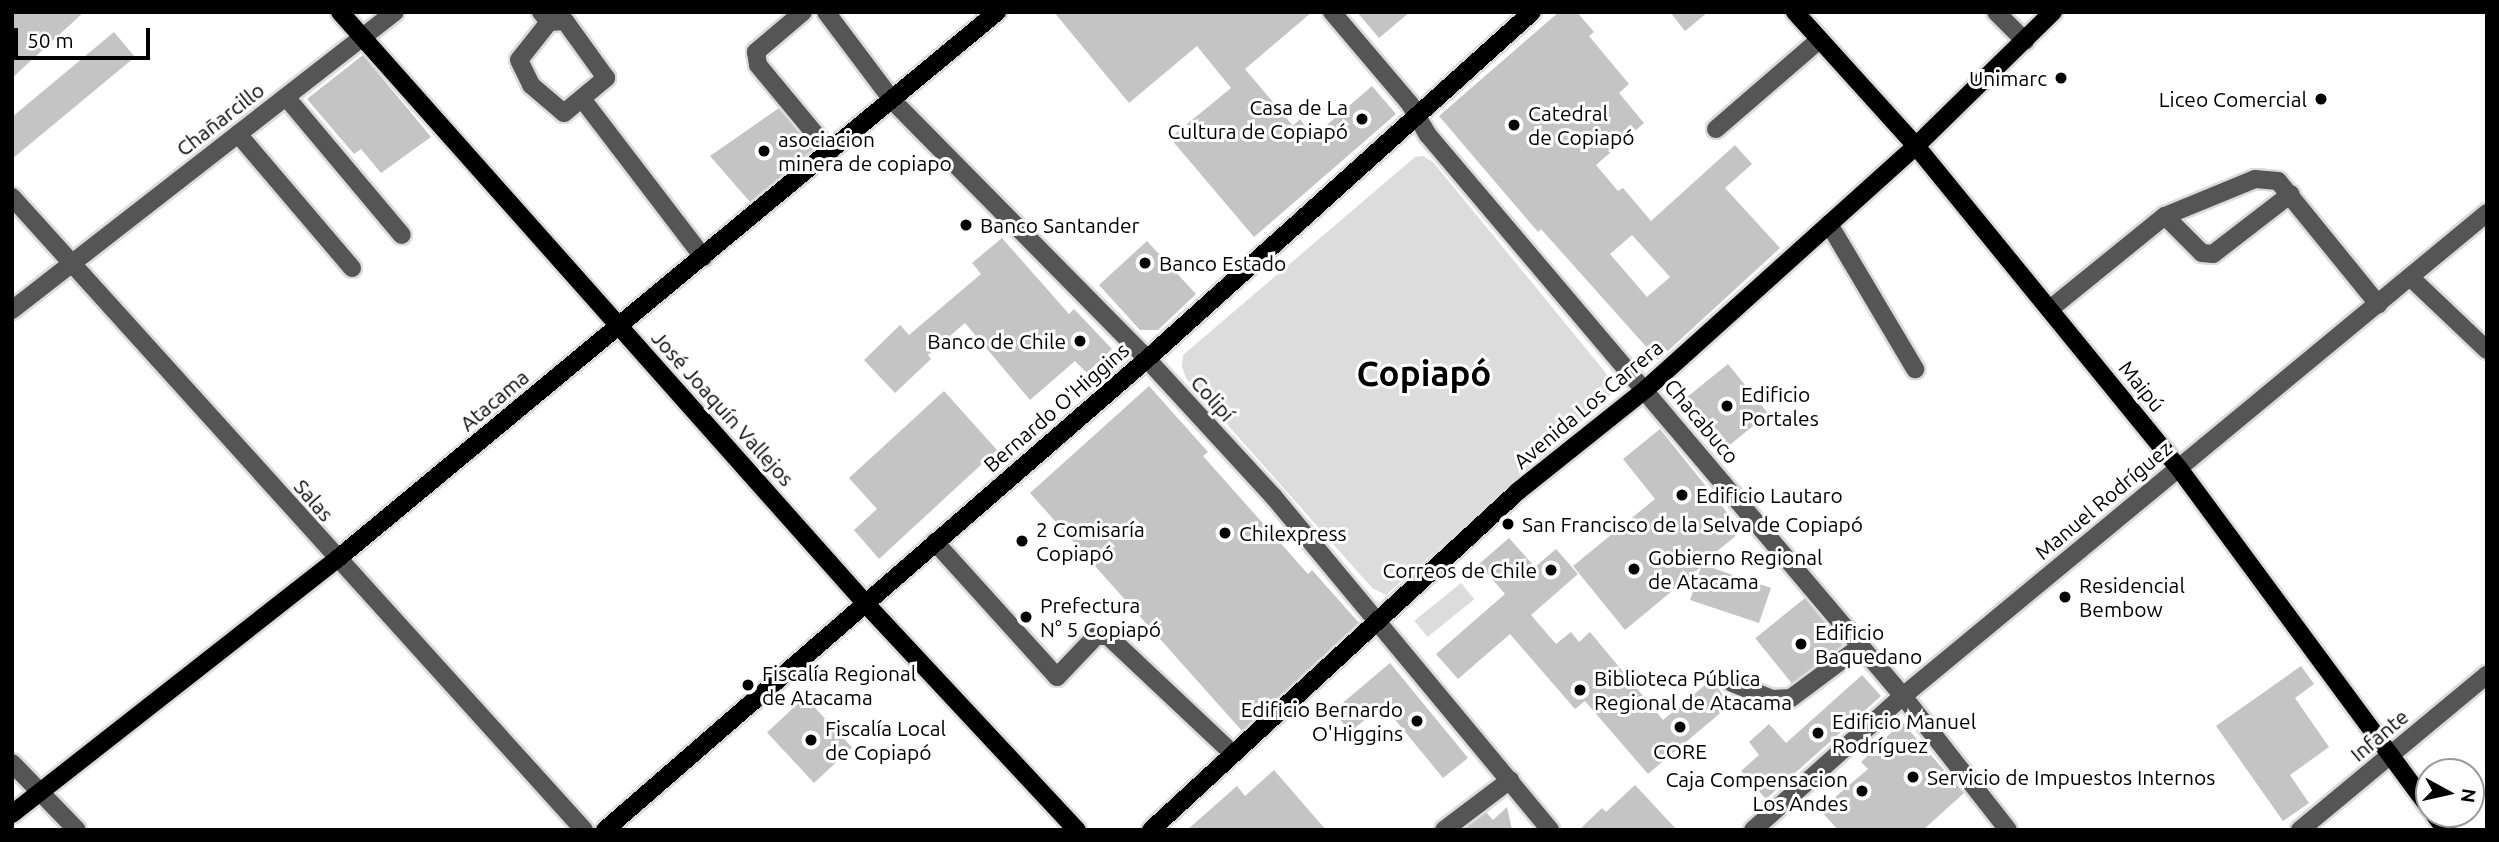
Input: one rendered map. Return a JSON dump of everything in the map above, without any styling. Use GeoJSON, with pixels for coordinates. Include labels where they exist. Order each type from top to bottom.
{"type":"FeatureCollection","features":[{"type":"Feature","properties":{"kind":"main road","name":"José Joaquín Vallejos"},"geometry":{"type":"LineString","coordinates":[[340,12],[864,603],[1077,830]]}},
{"type":"Feature","properties":{"kind":"main road","name":"Atacama"},"geometry":{"type":"LineString","coordinates":[[12,814],[336,560],[997,12]]}},
{"type":"Feature","properties":{"kind":"main road","name":"Bernardo O'Higgins"},"geometry":{"type":"LineString","coordinates":[[605,830],[1147,359],[1532,12]]}},
{"type":"Feature","properties":{"kind":"main road","name":"Maipú"},"geometry":{"type":"LineString","coordinates":[[1795,12],[1916,146],[2178,467],[2415,788]]}},
{"type":"Feature","properties":{"kind":"main road","name":"Avenida Los Carrera"},"geometry":{"type":"LineString","coordinates":[[1152,830],[1378,617],[1517,492],[1646,389],[1916,146],[2053,12]]}},
{"type":"Feature","properties":{"kind":"street","name":"Chañarcillo"},"geometry":{"type":"LineString","coordinates":[[12,310],[395,12]]}},
{"type":"Feature","properties":{"kind":"street"},"geometry":{"type":"LineString","coordinates":[[803,12],[756,52],[758,65],[830,152]]}},
{"type":"Feature","properties":{"kind":"street","name":"Colipí"},"geometry":{"type":"LineString","coordinates":[[826,12],[892,100],[1147,359],[1378,617],[1550,830]]}},
{"type":"Feature","properties":{"kind":"street","name":"Chacabuco"},"geometry":{"type":"LineString","coordinates":[[1332,12],[1417,116],[1429,135],[1903,696],[2008,830]]}},
{"type":"Feature","properties":{"kind":"street"},"geometry":{"type":"LineString","coordinates":[[1996,12],[2025,41]]}},
{"type":"Feature","properties":{"kind":"street"},"geometry":{"type":"LineString","coordinates":[[545,17],[565,21],[606,78],[583,100],[564,113],[553,108],[531,85],[519,60],[545,17]]}},
{"type":"Feature","properties":{"kind":"street"},"geometry":{"type":"LineString","coordinates":[[1716,129],[1819,40]]}},
{"type":"Feature","properties":{"kind":"street"},"geometry":{"type":"LineString","coordinates":[[286,97],[402,235]]}},
{"type":"Feature","properties":{"kind":"street"},"geometry":{"type":"LineString","coordinates":[[583,100],[702,257]]}},
{"type":"Feature","properties":{"kind":"street"},"geometry":{"type":"LineString","coordinates":[[238,134],[352,268]]}},
{"type":"Feature","properties":{"kind":"street"},"geometry":{"type":"LineString","coordinates":[[2050,309],[2165,216],[2255,178],[2278,181],[2291,194],[2378,304]]}},
{"type":"Feature","properties":{"kind":"street"},"geometry":{"type":"LineString","coordinates":[[2165,216],[2202,253],[2213,254],[2291,194]]}},
{"type":"Feature","properties":{"kind":"street","name":"Salas"},"geometry":{"type":"LineString","coordinates":[[12,197],[74,262],[336,560],[584,830]]}},
{"type":"Feature","properties":{"kind":"street","name":"Manuel Rodríguez"},"geometry":{"type":"LineString","coordinates":[[1753,830],[1903,696],[2487,213]]}},
{"type":"Feature","properties":{"kind":"street"},"geometry":{"type":"LineString","coordinates":[[1829,224],[1915,369]]}},
{"type":"Feature","properties":{"kind":"street","name":"Chañarcillo"},"geometry":{"type":"LineString","coordinates":[[12,319],[74,262]]}},
{"type":"Feature","properties":{"kind":"street"},"geometry":{"type":"LineString","coordinates":[[2410,277],[2487,350]]}},
{"type":"Feature","properties":{"kind":"street"},"geometry":{"type":"LineString","coordinates":[[935,542],[1057,677],[1096,636],[1108,636],[1232,753]]}},
{"type":"Feature","properties":{"kind":"street"},"geometry":{"type":"LineString","coordinates":[[1732,683],[1772,699],[1791,698],[1861,646]]}},
{"type":"Feature","properties":{"kind":"street","name":"Infante"},"geometry":{"type":"LineString","coordinates":[[2300,830],[2487,675]]}},
{"type":"Feature","properties":{"kind":"street"},"geometry":{"type":"LineString","coordinates":[[12,763],[77,830]]}},
{"type":"Feature","properties":{"kind":"street"},"geometry":{"type":"LineString","coordinates":[[1444,830],[1510,780]]}},
{"type":"Feature","properties":{"kind":"shaded area"},"geometry":{"type":"Polygon","coordinates":[[[1423,156],[1433,162],[1605,372],[1615,391],[1386,595],[1372,588],[1186,378],[1182,367],[1183,355],[1415,157],[1423,156]]]}},
{"type":"Feature","properties":{"kind":"shaded area"},"geometry":{"type":"Polygon","coordinates":[[[1461,583],[1474,599],[1428,637],[1414,621],[1461,583]]]}},
{"type":"Feature","properties":{"kind":"building"},"geometry":{"type":"Polygon","coordinates":[[[12,12],[84,12],[12,78],[12,12]]]}},
{"type":"Feature","properties":{"kind":"building"},"geometry":{"type":"Polygon","coordinates":[[[1054,12],[1312,12],[1245,69],[1293,126],[1300,119],[1313,137],[1372,86],[1396,114],[1254,237],[1170,138],[1231,88],[1197,46],[1129,103],[1054,12]]]}},
{"type":"Feature","properties":{"kind":"building"},"geometry":{"type":"Polygon","coordinates":[[[1357,12],[1410,12],[1379,38],[1357,12]]]}},
{"type":"Feature","properties":{"kind":"building"},"geometry":{"type":"Polygon","coordinates":[[[1559,12],[1577,12],[1594,32],[1589,36],[1629,84],[1619,93],[1644,123],[1596,165],[1618,191],[1623,188],[1651,221],[1735,145],[1752,164],[1725,188],[1780,248],[1658,360],[1541,229],[1538,232],[1439,116],[1559,12]],[[1632,235],[1610,254],[1647,297],[1670,277],[1632,235]]]}},
{"type":"Feature","properties":{"kind":"building"},"geometry":{"type":"Polygon","coordinates":[[[1670,12],[1708,12],[1685,31],[1670,12]]]}},
{"type":"Feature","properties":{"kind":"building"},"geometry":{"type":"Polygon","coordinates":[[[114,32],[135,57],[12,159],[12,117],[114,32]]]}},
{"type":"Feature","properties":{"kind":"building"},"geometry":{"type":"Polygon","coordinates":[[[363,55],[431,137],[381,173],[361,149],[354,154],[307,99],[363,55]]]}},
{"type":"Feature","properties":{"kind":"building","name":"asociacion minera de copiapo"},"geometry":{"type":"Polygon","coordinates":[[[779,108],[813,149],[750,202],[710,156],[779,108]]]}},
{"type":"Feature","properties":{"kind":"building"},"geometry":{"type":"Polygon","coordinates":[[[1002,238],[1069,314],[1074,309],[1112,349],[1087,373],[1075,361],[1030,400],[965,323],[928,355],[931,359],[895,393],[864,360],[900,325],[909,335],[981,274],[972,263],[1002,238]]]}},
{"type":"Feature","properties":{"kind":"building","name":"Banco Estado"},"geometry":{"type":"Polygon","coordinates":[[[1147,241],[1196,294],[1158,330],[1140,330],[1099,285],[1147,241]]]}},
{"type":"Feature","properties":{"kind":"building","name":"Edificio Portales"},"geometry":{"type":"Polygon","coordinates":[[[1728,364],[1768,414],[1727,447],[1687,397],[1728,364]]]}},
{"type":"Feature","properties":{"kind":"building"},"geometry":{"type":"Polygon","coordinates":[[[1149,386],[1208,452],[1203,456],[1308,574],[1312,570],[1359,623],[1242,731],[1030,493],[1149,386]]]}},
{"type":"Feature","properties":{"kind":"building"},"geometry":{"type":"Polygon","coordinates":[[[944,391],[997,450],[879,559],[854,530],[877,509],[849,478],[944,391]]]}},
{"type":"Feature","properties":{"kind":"building"},"geometry":{"type":"Polygon","coordinates":[[[1660,429],[1742,531],[1701,564],[1771,588],[1759,623],[1690,600],[1701,567],[1625,630],[1573,566],[1655,499],[1623,459],[1660,429]]]}},
{"type":"Feature","properties":{"kind":"building"},"geometry":{"type":"Polygon","coordinates":[[[1509,538],[1535,567],[1556,549],[1578,574],[1531,615],[1556,644],[1571,632],[1579,642],[1590,632],[1663,720],[1711,680],[1731,704],[1648,774],[1585,701],[1575,709],[1510,634],[1458,679],[1436,654],[1505,594],[1479,564],[1509,538]]]}},
{"type":"Feature","properties":{"kind":"building","name":"Edificio Baquedano"},"geometry":{"type":"Polygon","coordinates":[[[1805,598],[1843,645],[1793,685],[1755,638],[1805,598]]]}},
{"type":"Feature","properties":{"kind":"building","name":"Edificio Bernardo O'Higgins"},"geometry":{"type":"Polygon","coordinates":[[[1390,663],[1468,758],[1443,778],[1383,705],[1350,732],[1333,711],[1390,663]]]}},
{"type":"Feature","properties":{"kind":"building"},"geometry":{"type":"Polygon","coordinates":[[[2301,666],[2314,684],[2295,698],[2329,747],[2290,775],[2309,803],[2283,821],[2216,726],[2301,666]]]}},
{"type":"Feature","properties":{"kind":"building","name":"Edificio Manuel Rodríguez"},"geometry":{"type":"Polygon","coordinates":[[[1862,675],[1881,696],[1766,799],[1741,771],[1759,755],[1749,742],[1769,724],[1786,743],[1862,675]]]}},
{"type":"Feature","properties":{"kind":"building","name":"Fiscalía Local de Copiapó"},"geometry":{"type":"Polygon","coordinates":[[[805,697],[852,747],[814,783],[767,732],[805,697]]]}},
{"type":"Feature","properties":{"kind":"building","name":"Servicio de Impuestos Internos"},"geometry":{"type":"Polygon","coordinates":[[[1902,722],[1964,793],[1923,830],[1838,830],[1820,810],[1868,769],[1861,762],[1902,722]]]}},
{"type":"Feature","properties":{"kind":"building"},"geometry":{"type":"Polygon","coordinates":[[[1274,770],[1326,830],[1187,830],[1237,786],[1245,796],[1274,770]]]}},
{"type":"Feature","properties":{"kind":"building"},"geometry":{"type":"Polygon","coordinates":[[[1635,785],[1677,830],[1579,830],[1602,808],[1606,812],[1635,785]]]}},
{"type":"Feature","properties":{"kind":"building"},"geometry":{"type":"Polygon","coordinates":[[[1507,807],[1512,830],[1463,830],[1486,812],[1493,820],[1507,807]]]}},
{"type":"Feature","properties":{"kind":"place","name":"Unimarc"},"geometry":{"type":"Point","coordinates":[2061,78]}},
{"type":"Feature","properties":{"kind":"place","name":"Liceo Comercial"},"geometry":{"type":"Point","coordinates":[2321,99]}},
{"type":"Feature","properties":{"kind":"place","name":"Casa de La Cultura de Copiapó"},"geometry":{"type":"Point","coordinates":[1362,119]}},
{"type":"Feature","properties":{"kind":"place","name":"Catedral de Copiapó"},"geometry":{"type":"Point","coordinates":[1514,125]}},
{"type":"Feature","properties":{"kind":"place","name":"asociacion minera de copiapo"},"geometry":{"type":"Point","coordinates":[764,151]}},
{"type":"Feature","properties":{"kind":"place","name":"Banco Santander"},"geometry":{"type":"Point","coordinates":[966,225]}},
{"type":"Feature","properties":{"kind":"place","name":"Banco Estado"},"geometry":{"type":"Point","coordinates":[1145,263]}},
{"type":"Feature","properties":{"kind":"place","name":"Banco de Chile"},"geometry":{"type":"Point","coordinates":[1080,341]}},
{"type":"Feature","properties":{"kind":"place","name":"Edificio Portales"},"geometry":{"type":"Point","coordinates":[1727,406]}},
{"type":"Feature","properties":{"kind":"place","name":"Edificio Lautaro"},"geometry":{"type":"Point","coordinates":[1682,495]}},
{"type":"Feature","properties":{"kind":"place","name":"San Francisco de la Selva de Copiapó"},"geometry":{"type":"Point","coordinates":[1508,524]}},
{"type":"Feature","properties":{"kind":"place","name":"Chilexpress"},"geometry":{"type":"Point","coordinates":[1225,533]}},
{"type":"Feature","properties":{"kind":"place","name":"2 Comisaría Copiapó"},"geometry":{"type":"Point","coordinates":[1022,541]}},
{"type":"Feature","properties":{"kind":"place","name":"Gobierno Regional de Atacama"},"geometry":{"type":"Point","coordinates":[1634,569]}},
{"type":"Feature","properties":{"kind":"place","name":"Correos de Chile"},"geometry":{"type":"Point","coordinates":[1551,570]}},
{"type":"Feature","properties":{"kind":"place","name":"Residencial Bembow"},"geometry":{"type":"Point","coordinates":[2065,597]}},
{"type":"Feature","properties":{"kind":"place","name":"Prefectura N° 5 Copiapó"},"geometry":{"type":"Point","coordinates":[1026,617]}},
{"type":"Feature","properties":{"kind":"place","name":"Edificio Baquedano"},"geometry":{"type":"Point","coordinates":[1801,644]}},
{"type":"Feature","properties":{"kind":"place","name":"Fiscalía Regional de Atacama"},"geometry":{"type":"Point","coordinates":[748,685]}},
{"type":"Feature","properties":{"kind":"place","name":"Biblioteca Pública Regional de Atacama"},"geometry":{"type":"Point","coordinates":[1580,690]}},
{"type":"Feature","properties":{"kind":"place","name":"Edificio Bernardo O'Higgins"},"geometry":{"type":"Point","coordinates":[1417,721]}},
{"type":"Feature","properties":{"kind":"place","name":"CORE"},"geometry":{"type":"Point","coordinates":[1680,727]}},
{"type":"Feature","properties":{"kind":"place","name":"Edificio Manuel Rodríguez"},"geometry":{"type":"Point","coordinates":[1818,733]}},
{"type":"Feature","properties":{"kind":"place","name":"Fiscalía Local de Copiapó"},"geometry":{"type":"Point","coordinates":[811,740]}},
{"type":"Feature","properties":{"kind":"place","name":"Servicio de Impuestos Internos"},"geometry":{"type":"Point","coordinates":[1913,777]}},
{"type":"Feature","properties":{"kind":"place","name":"Caja Compensacion Los Andes"},"geometry":{"type":"Point","coordinates":[1862,791]}},
{"type":"Feature","properties":{"kind":"district","name":"Copiapó"},"geometry":{"type":"Point","coordinates":[1424,373]}}]}
